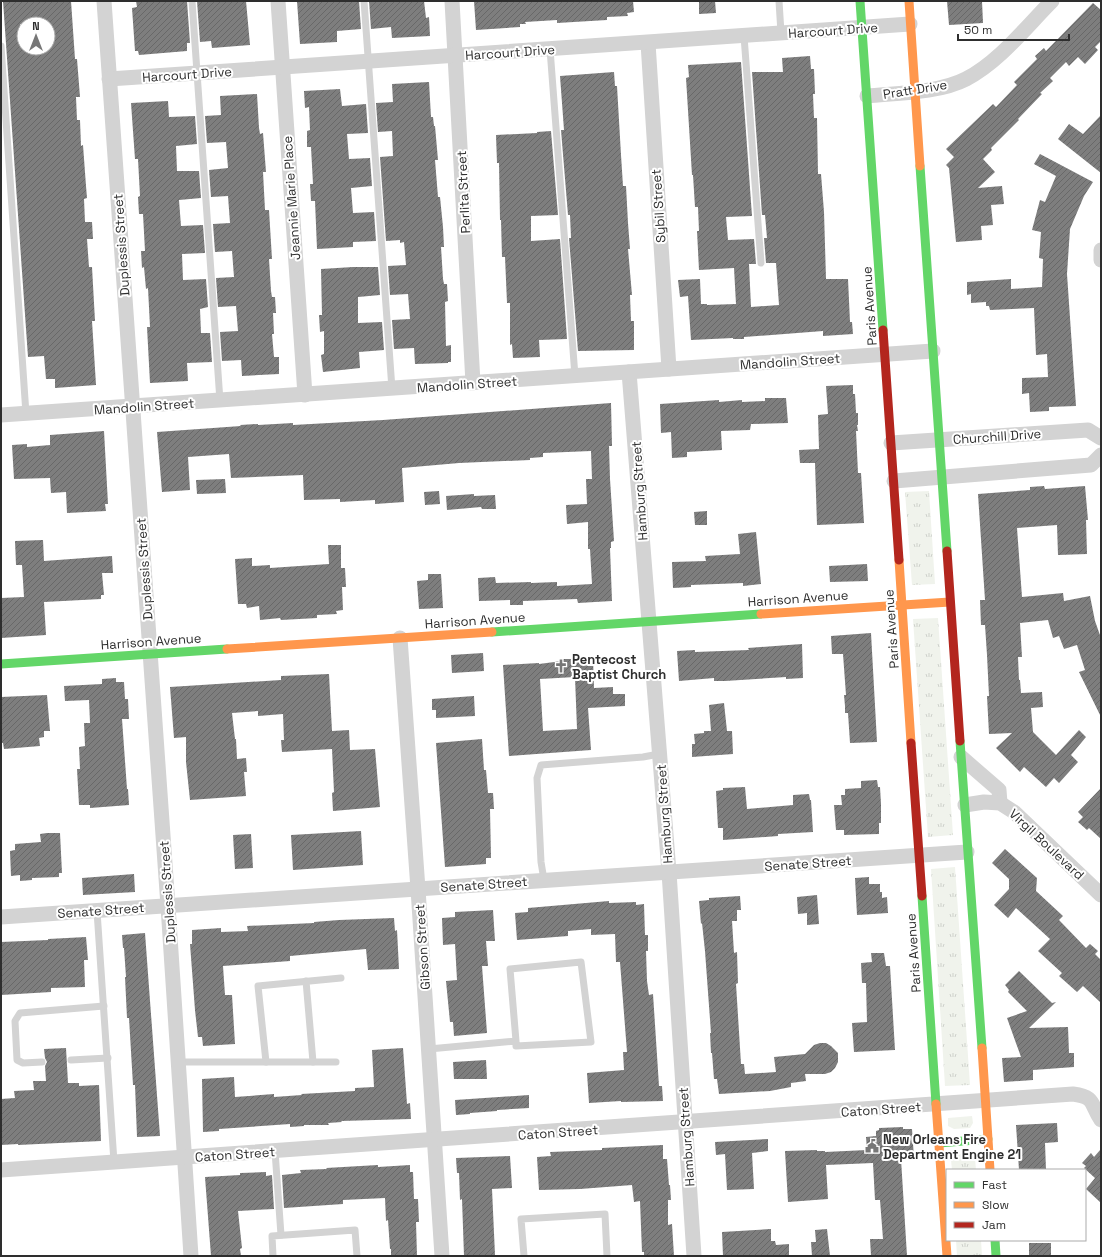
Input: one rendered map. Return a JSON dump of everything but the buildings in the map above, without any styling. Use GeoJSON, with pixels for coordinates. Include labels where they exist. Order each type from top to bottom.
{"type":"FeatureCollection","features":[{"type":"Feature","properties":{"kind":"street","name":"Duplessis Street"},"geometry":{"type":"LineString","coordinates":[[104,1],[179,1062],[191,1256]]}},
{"type":"Feature","properties":{"kind":"street","name":"Jeannie Marie Place"},"geometry":{"type":"LineString","coordinates":[[278,1],[305,395]]}},
{"type":"Feature","properties":{"kind":"street","name":"Perlita Street"},"geometry":{"type":"LineString","coordinates":[[452,1],[473,383]]}},
{"type":"Feature","properties":{"kind":"street","name":"Paris Avenue"},"geometry":{"type":"LineString","coordinates":[[860,1],[947,1256]]}},
{"type":"Feature","properties":{"kind":"street"},"geometry":{"type":"LineString","coordinates":[[909,1],[990,1169]]}},
{"type":"Feature","properties":{"kind":"street","name":"Pratt Drive"},"geometry":{"type":"LineString","coordinates":[[867,96],[915,92],[945,86],[966,79],[995,59],[1052,1]]}},
{"type":"Feature","properties":{"kind":"street","name":"Harcourt Drive"},"geometry":{"type":"LineString","coordinates":[[109,79],[550,50],[910,24]]}},
{"type":"Feature","properties":{"kind":"street","name":"Sybil Street"},"geometry":{"type":"LineString","coordinates":[[648,43],[669,369]]}},
{"type":"Feature","properties":{"kind":"street"},"geometry":{"type":"LineString","coordinates":[[1101,250],[1101,260]]}},
{"type":"Feature","properties":{"kind":"street","name":"Mandolin Street"},"geometry":{"type":"LineString","coordinates":[[1,415],[933,351]]}},
{"type":"Feature","properties":{"kind":"street","name":"Hamburg Street"},"geometry":{"type":"LineString","coordinates":[[630,372],[669,872],[694,1256]]}},
{"type":"Feature","properties":{"kind":"street","name":"Churchill Drive"},"geometry":{"type":"LineString","coordinates":[[891,444],[1088,430],[1101,438]]}},
{"type":"Feature","properties":{"kind":"street"},"geometry":{"type":"LineString","coordinates":[[894,481],[1091,465],[1101,456]]}},
{"type":"Feature","properties":{"kind":"street","name":"Harrison Avenue"},"geometry":{"type":"LineString","coordinates":[[1,664],[150,653],[950,602]]}},
{"type":"Feature","properties":{"kind":"street","name":"Gibson Street"},"geometry":{"type":"LineString","coordinates":[[400,638],[442,1256]]}},
{"type":"Feature","properties":{"kind":"street"},"geometry":{"type":"LineString","coordinates":[[961,756],[999,790],[1000,803]]}},
{"type":"Feature","properties":{"kind":"street","name":"Virgil Boulevard"},"geometry":{"type":"LineString","coordinates":[[965,805],[984,802],[1000,803],[1014,812],[1101,894]]}},
{"type":"Feature","properties":{"kind":"street","name":"Senate Street"},"geometry":{"type":"LineString","coordinates":[[1,917],[968,852]]}},
{"type":"Feature","properties":{"kind":"street","name":"Caton Street"},"geometry":{"type":"LineString","coordinates":[[1,1170],[434,1141],[1073,1094],[1086,1096],[1093,1103],[1101,1120]]}},
{"type":"Feature","properties":{"kind":"street"},"geometry":{"type":"LineString","coordinates":[[939,1143],[988,1139]]}},
{"type":"Feature","properties":{"kind":"street"},"geometry":{"type":"LineString","coordinates":[[995,1241],[996,1256]]}},
{"type":"Feature","properties":{"kind":"lane"},"geometry":{"type":"LineString","coordinates":[[192,1],[220,401]]}},
{"type":"Feature","properties":{"kind":"lane"},"geometry":{"type":"LineString","coordinates":[[364,1],[392,389]]}},
{"type":"Feature","properties":{"kind":"lane"},"geometry":{"type":"LineString","coordinates":[[779,1],[781,33]]}},
{"type":"Feature","properties":{"kind":"lane"},"geometry":{"type":"LineString","coordinates":[[744,36],[761,263]]}},
{"type":"Feature","properties":{"kind":"lane"},"geometry":{"type":"LineString","coordinates":[[1,46],[26,414]]}},
{"type":"Feature","properties":{"kind":"lane"},"geometry":{"type":"LineString","coordinates":[[550,50],[575,376]]}},
{"type":"Feature","properties":{"kind":"lane"},"geometry":{"type":"LineString","coordinates":[[544,880],[541,862],[536,778],[541,765],[643,758],[659,754]]}},
{"type":"Feature","properties":{"kind":"lane"},"geometry":{"type":"LineString","coordinates":[[97,911],[114,1162]]}},
{"type":"Feature","properties":{"kind":"lane"},"geometry":{"type":"LineString","coordinates":[[581,962],[591,1042],[516,1046],[516,1041],[510,969],[581,962]]}},
{"type":"Feature","properties":{"kind":"lane"},"geometry":{"type":"LineString","coordinates":[[266,1062],[258,986],[341,978]]}},
{"type":"Feature","properties":{"kind":"lane"},"geometry":{"type":"LineString","coordinates":[[306,981],[313,1062]]}},
{"type":"Feature","properties":{"kind":"lane"},"geometry":{"type":"LineString","coordinates":[[42,1062],[23,1063],[17,1060],[14,1021],[16,1016],[20,1013],[104,1006]]}},
{"type":"Feature","properties":{"kind":"lane"},"geometry":{"type":"LineString","coordinates":[[429,1049],[516,1041]]}},
{"type":"Feature","properties":{"kind":"lane"},"geometry":{"type":"LineString","coordinates":[[71,1060],[108,1058]]}},
{"type":"Feature","properties":{"kind":"lane"},"geometry":{"type":"LineString","coordinates":[[179,1062],[336,1062]]}},
{"type":"Feature","properties":{"kind":"lane"},"geometry":{"type":"LineString","coordinates":[[275,1151],[281,1235]]}},
{"type":"Feature","properties":{"kind":"lane"},"geometry":{"type":"LineString","coordinates":[[524,1256],[521,1219],[605,1214],[607,1256]]}},
{"type":"Feature","properties":{"kind":"lane"},"geometry":{"type":"LineString","coordinates":[[273,1256],[272,1236],[355,1230],[357,1256]]}},
{"type":"Feature","properties":{"kind":"green space"},"geometry":{"type":"Polygon","coordinates":[[[929,491],[935,584],[912,585],[905,492],[929,491]]]}},
{"type":"Feature","properties":{"kind":"green space"},"geometry":{"type":"Polygon","coordinates":[[[938,618],[953,835],[928,837],[913,619],[938,618]]]}},
{"type":"Feature","properties":{"kind":"green space"},"geometry":{"type":"Polygon","coordinates":[[[955,867],[970,1085],[945,1086],[931,869],[955,867]]]}},
{"type":"Feature","properties":{"kind":"green space"},"geometry":{"type":"Polygon","coordinates":[[[972,1116],[973,1123],[970,1128],[954,1129],[948,1126],[948,1118],[972,1116]]]}},
{"type":"Feature","properties":{"kind":"green space"},"geometry":{"type":"Polygon","coordinates":[[[970,1153],[975,1158],[976,1169],[952,1169],[951,1160],[954,1155],[970,1153]]]}},
{"type":"Feature","properties":{"kind":"green space"},"geometry":{"type":"Polygon","coordinates":[[[956,1241],[981,1241],[982,1256],[957,1256],[956,1241]]]}},
{"type":"Feature","properties":{"kind":"traffic: fast"},"geometry":{"type":"LineString","coordinates":[[860,1],[883,330]]}},
{"type":"Feature","properties":{"kind":"traffic: fast"},"geometry":{"type":"LineString","coordinates":[[920,166],[947,551]]}},
{"type":"Feature","properties":{"kind":"traffic: fast"},"geometry":{"type":"LineString","coordinates":[[492,632],[761,614]]}},
{"type":"Feature","properties":{"kind":"traffic: fast"},"geometry":{"type":"LineString","coordinates":[[1,664],[227,649]]}},
{"type":"Feature","properties":{"kind":"traffic: fast"},"geometry":{"type":"LineString","coordinates":[[960,741],[982,1048]]}},
{"type":"Feature","properties":{"kind":"traffic: fast"},"geometry":{"type":"LineString","coordinates":[[922,896],[936,1104]]}},
{"type":"Feature","properties":{"kind":"traffic: fast"},"geometry":{"type":"LineString","coordinates":[[939,1143],[988,1139]]}},
{"type":"Feature","properties":{"kind":"traffic: fast"},"geometry":{"type":"LineString","coordinates":[[995,1241],[996,1256]]}},
{"type":"Feature","properties":{"kind":"traffic: slow"},"geometry":{"type":"LineString","coordinates":[[909,1],[920,166]]}},
{"type":"Feature","properties":{"kind":"traffic: slow"},"geometry":{"type":"LineString","coordinates":[[899,560],[911,743]]}},
{"type":"Feature","properties":{"kind":"traffic: slow"},"geometry":{"type":"LineString","coordinates":[[761,614],[950,602]]}},
{"type":"Feature","properties":{"kind":"traffic: slow"},"geometry":{"type":"LineString","coordinates":[[227,649],[492,632]]}},
{"type":"Feature","properties":{"kind":"traffic: slow"},"geometry":{"type":"LineString","coordinates":[[982,1048],[990,1169]]}},
{"type":"Feature","properties":{"kind":"traffic: slow"},"geometry":{"type":"LineString","coordinates":[[936,1104],[947,1256]]}},
{"type":"Feature","properties":{"kind":"traffic: jam"},"geometry":{"type":"LineString","coordinates":[[883,330],[899,560]]}},
{"type":"Feature","properties":{"kind":"traffic: jam"},"geometry":{"type":"LineString","coordinates":[[947,551],[960,741]]}},
{"type":"Feature","properties":{"kind":"traffic: jam"},"geometry":{"type":"LineString","coordinates":[[911,743],[922,896]]}},
{"type":"Feature","properties":{"kind":"place","name":"Pentecost Baptist Church"},"geometry":{"type":"Point","coordinates":[561,666]}},
{"type":"Feature","properties":{"kind":"place","name":"New Orleans Fire Department Engine 21"},"geometry":{"type":"Point","coordinates":[872,1146]}}]}
